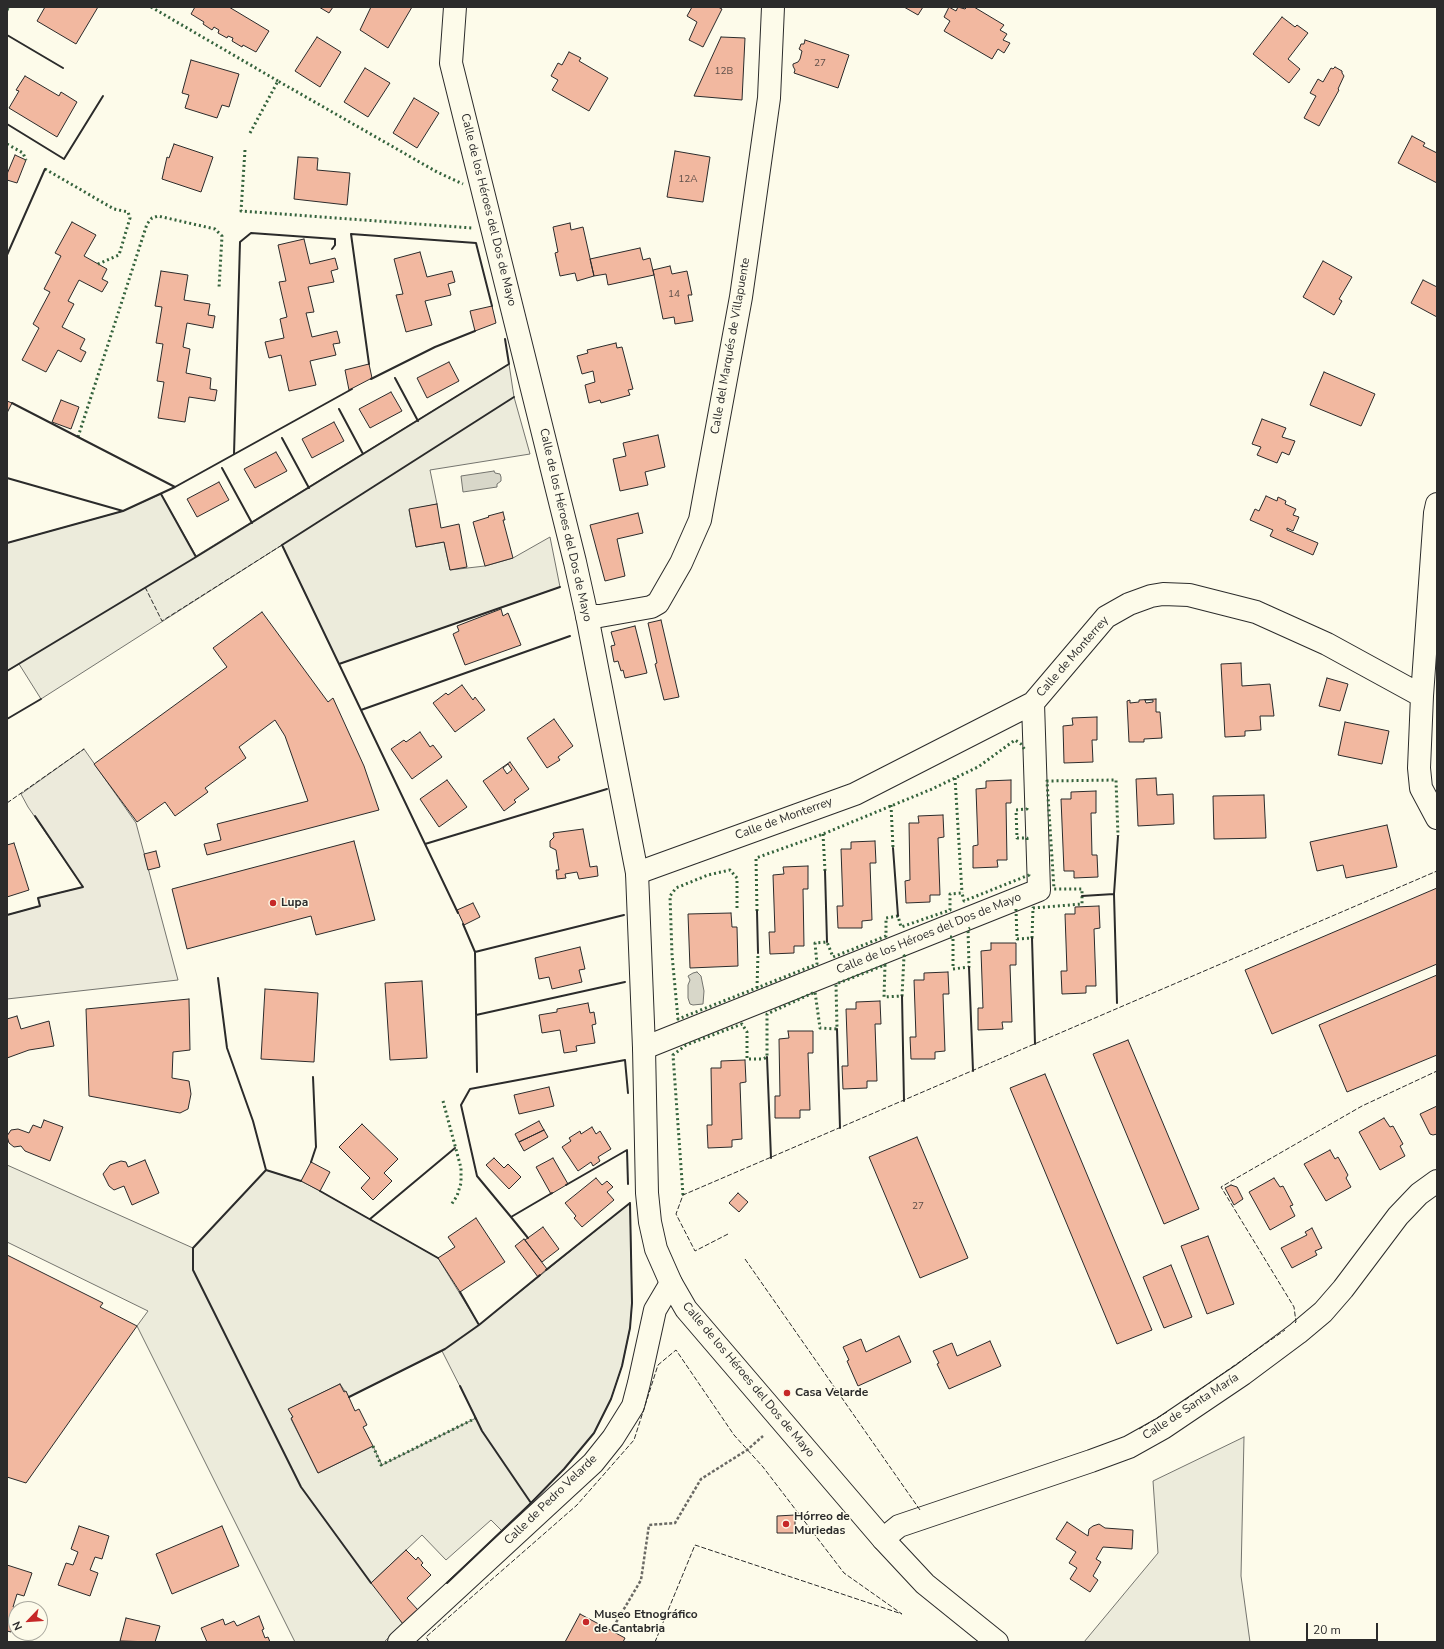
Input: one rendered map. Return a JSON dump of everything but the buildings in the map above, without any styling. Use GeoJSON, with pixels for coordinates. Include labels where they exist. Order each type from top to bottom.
{"type":"FeatureCollection","features":[{"type":"Feature","properties":{"kind":"street","name":"Calle de los Héroes del Dos de Mayo"},"geometry":{"type":"LineString","coordinates":[[455,7],[451,63],[587,616],[637,873],[644,1048],[647,1193],[650,1222],[656,1249],[671,1283],[686,1309],[780,1421],[883,1539],[925,1584],[997,1642]]}},
{"type":"Feature","properties":{"kind":"street","name":"Calle del Marqués de Villapuente"},"geometry":{"type":"LineString","coordinates":[[587,616],[600,616],[651,607],[658,603],[681,563],[700,520],[741,297],[769,98],[773,7]]}},
{"type":"Feature","properties":{"kind":"street"},"geometry":{"type":"LineString","coordinates":[[1437,504],[1435,513],[1422,696],[1419,768],[1421,788],[1437,818]]}},
{"type":"Feature","properties":{"kind":"street","name":"Calle de Monterrey"},"geometry":{"type":"LineString","coordinates":[[637,873],[855,794],[1033,703],[1106,616],[1129,604],[1151,596],[1163,594],[1189,595],[1262,614],[1327,644],[1422,696]]}},
{"type":"Feature","properties":{"kind":"street","name":"Calle de los Héroes del Dos de Mayo"},"geometry":{"type":"LineString","coordinates":[[644,1048],[1039,890],[1033,703]]}},
{"type":"Feature","properties":{"kind":"street","name":"Calle de Santa María"},"geometry":{"type":"LineString","coordinates":[[883,1539],[899,1526],[1129,1447],[1162,1428],[1243,1374],[1298,1333],[1323,1312],[1343,1289],[1398,1216],[1419,1194],[1437,1181]]}},
{"type":"Feature","properties":{"kind":"street","name":"Calle de Pedro Velarde"},"geometry":{"type":"LineString","coordinates":[[399,1642],[593,1462],[613,1438],[632,1406],[640,1382],[655,1310],[671,1283]]}},
{"type":"Feature","properties":{"kind":"path"},"geometry":{"type":"LineString","coordinates":[[611,1631],[641,1580],[649,1525],[675,1523],[701,1479],[747,1450],[780,1421]]}},
{"type":"Feature","properties":{"kind":"shaded area"},"geometry":{"type":"Polygon","coordinates":[[[509,364],[514,397],[530,454],[430,470],[437,504],[409,510],[416,547],[444,542],[450,570],[485,566],[513,558],[550,537],[560,587],[339,664],[282,545],[41,699],[19,664],[7,671],[7,543],[123,511],[161,494],[196,556],[509,364]]]}},
{"type":"Feature","properties":{"kind":"shaded area"},"geometry":{"type":"Polygon","coordinates":[[[494,471],[495,473],[500,474],[501,477],[501,481],[497,484],[497,487],[463,492],[461,476],[494,471]]]}},
{"type":"Feature","properties":{"kind":"shaded area"},"geometry":{"type":"Polygon","coordinates":[[[84,749],[136,823],[178,980],[7,999],[7,915],[40,906],[38,898],[83,887],[28,807],[21,794],[84,749]]]}},
{"type":"Feature","properties":{"kind":"shaded area"},"geometry":{"type":"Polygon","coordinates":[[[697,972],[701,976],[704,991],[703,1004],[693,1005],[690,1004],[688,998],[688,985],[690,980],[688,976],[697,972]]]}},
{"type":"Feature","properties":{"kind":"shaded area"},"geometry":{"type":"Polygon","coordinates":[[[7,1165],[193,1248],[266,1170],[301,1181],[438,1258],[479,1325],[630,1203],[632,1303],[630,1328],[622,1366],[611,1399],[594,1433],[564,1469],[502,1531],[491,1520],[446,1560],[422,1535],[372,1582],[403,1624],[384,1642],[295,1642],[137,1326],[148,1311],[7,1242],[7,1165]],[[442,1351],[349,1397],[340,1384],[289,1409],[293,1417],[291,1419],[318,1473],[373,1446],[382,1465],[476,1418],[442,1351]]]}},
{"type":"Feature","properties":{"kind":"shaded area"},"geometry":{"type":"Polygon","coordinates":[[[1244,1437],[1241,1576],[1250,1642],[1084,1642],[1158,1553],[1153,1481],[1244,1437]]]}},
{"type":"Feature","properties":{"kind":"hedge"},"geometry":{"type":"LineString","coordinates":[[151,7],[278,81]]}},
{"type":"Feature","properties":{"kind":"hedge"},"geometry":{"type":"LineString","coordinates":[[250,133],[278,81],[437,172],[463,184]]}},
{"type":"Feature","properties":{"kind":"hedge"},"geometry":{"type":"LineString","coordinates":[[7,144],[23,153],[26,160]]}},
{"type":"Feature","properties":{"kind":"hedge"},"geometry":{"type":"LineString","coordinates":[[245,150],[241,211],[472,228]]}},
{"type":"Feature","properties":{"kind":"hedge"},"geometry":{"type":"LineString","coordinates":[[45,169],[114,209],[128,212],[130,218],[119,255],[98,264]]}},
{"type":"Feature","properties":{"kind":"hedge"},"geometry":{"type":"LineString","coordinates":[[78,437],[147,224],[152,218],[158,216],[215,229],[222,236],[219,288]]}},
{"type":"Feature","properties":{"kind":"hedge"},"geometry":{"type":"LineString","coordinates":[[757,911],[756,858],[823,834],[932,789],[978,767],[1015,740],[1021,744],[1025,750]]}},
{"type":"Feature","properties":{"kind":"hedge"},"geometry":{"type":"LineString","coordinates":[[955,778],[962,893]]}},
{"type":"Feature","properties":{"kind":"hedge"},"geometry":{"type":"LineString","coordinates":[[1016,909],[1017,939],[1032,938],[1033,908],[1082,904],[1082,889],[1054,889],[1047,781],[1116,780],[1118,836]]}},
{"type":"Feature","properties":{"kind":"hedge"},"geometry":{"type":"LineString","coordinates":[[891,805],[893,848]]}},
{"type":"Feature","properties":{"kind":"hedge"},"geometry":{"type":"LineString","coordinates":[[1027,808],[1016,810],[1017,838],[1027,838],[1027,842]]}},
{"type":"Feature","properties":{"kind":"hedge"},"geometry":{"type":"LineString","coordinates":[[823,834],[825,871]]}},
{"type":"Feature","properties":{"kind":"hedge"},"geometry":{"type":"LineString","coordinates":[[737,908],[737,878],[730,870],[708,875],[676,888],[670,896],[672,955],[678,1019],[817,964],[815,943],[827,942],[833,957],[886,936],[886,918],[898,916],[901,927],[950,910],[950,894],[962,893],[964,901],[1029,874]]}},
{"type":"Feature","properties":{"kind":"hedge"},"geometry":{"type":"LineString","coordinates":[[950,937],[953,937],[953,969],[969,967],[968,929],[970,928]]}},
{"type":"Feature","properties":{"kind":"hedge"},"geometry":{"type":"LineString","coordinates":[[757,988],[758,953]]}},
{"type":"Feature","properties":{"kind":"hedge"},"geometry":{"type":"LineString","coordinates":[[683,1195],[673,1055],[686,1045],[742,1024],[747,1032],[747,1059],[763,1059],[767,1057],[767,1014],[815,992],[820,1028],[837,1029],[836,984],[885,965],[884,997],[902,996],[904,956],[908,954]]}},
{"type":"Feature","properties":{"kind":"hedge"},"geometry":{"type":"LineString","coordinates":[[443,1101],[461,1168],[461,1183],[457,1196],[451,1205]]}},
{"type":"Feature","properties":{"kind":"hedge"},"geometry":{"type":"LineString","coordinates":[[373,1446],[381,1465],[476,1418]]}},
{"type":"Feature","properties":{"kind":"fence"},"geometry":{"type":"LineString","coordinates":[[145,587],[162,621],[282,545]]}},
{"type":"Feature","properties":{"kind":"fence"},"geometry":{"type":"LineString","coordinates":[[7,803],[84,749]]}},
{"type":"Feature","properties":{"kind":"fence"},"geometry":{"type":"LineString","coordinates":[[728,1234],[695,1251],[676,1214],[683,1195],[1437,871]]}},
{"type":"Feature","properties":{"kind":"fence"},"geometry":{"type":"LineString","coordinates":[[1295,1323],[1294,1307],[1221,1187],[1362,1106],[1437,1071]]}},
{"type":"Feature","properties":{"kind":"fence"},"geometry":{"type":"LineString","coordinates":[[745,1259],[920,1510]]}},
{"type":"Feature","properties":{"kind":"fence"},"geometry":{"type":"LineString","coordinates":[[1185,1400],[1285,1330]]}},
{"type":"Feature","properties":{"kind":"fence"},"geometry":{"type":"LineString","coordinates":[[429,1642],[426,1637],[577,1505],[634,1440],[658,1365],[676,1350],[734,1435],[763,1467],[844,1573],[902,1614],[695,1545],[655,1642]]}},
{"type":"Feature","properties":{"kind":"fence"},"geometry":{"type":"LineString","coordinates":[[1139,1429],[1167,1412]]}},
{"type":"Feature","properties":{"kind":"wall"},"geometry":{"type":"LineString","coordinates":[[7,35],[63,68]]}},
{"type":"Feature","properties":{"kind":"wall"},"geometry":{"type":"LineString","coordinates":[[7,124],[64,159],[103,96]]}},
{"type":"Feature","properties":{"kind":"wall"},"geometry":{"type":"LineString","coordinates":[[7,255],[45,169]]}},
{"type":"Feature","properties":{"kind":"wall"},"geometry":{"type":"LineString","coordinates":[[234,454],[240,242],[251,233],[335,239],[335,245],[332,249]]}},
{"type":"Feature","properties":{"kind":"wall"},"geometry":{"type":"LineString","coordinates":[[369,364],[351,234],[476,243],[492,306]]}},
{"type":"Feature","properties":{"kind":"wall"},"geometry":{"type":"LineString","coordinates":[[371,379],[435,347],[475,331]]}},
{"type":"Feature","properties":{"kind":"wall"},"geometry":{"type":"LineString","coordinates":[[161,494],[196,557],[509,364],[505,339]]}},
{"type":"Feature","properties":{"kind":"wall"},"geometry":{"type":"LineString","coordinates":[[395,378],[418,421]]}},
{"type":"Feature","properties":{"kind":"wall"},"geometry":{"type":"LineString","coordinates":[[7,478],[123,511],[175,487],[352,389]]}},
{"type":"Feature","properties":{"kind":"wall"},"geometry":{"type":"LineString","coordinates":[[514,397],[282,545],[339,664],[560,587]]}},
{"type":"Feature","properties":{"kind":"wall"},"geometry":{"type":"LineString","coordinates":[[12,403],[175,487]]}},
{"type":"Feature","properties":{"kind":"wall"},"geometry":{"type":"LineString","coordinates":[[339,409],[363,454]]}},
{"type":"Feature","properties":{"kind":"wall"},"geometry":{"type":"LineString","coordinates":[[282,438],[309,488]]}},
{"type":"Feature","properties":{"kind":"wall"},"geometry":{"type":"LineString","coordinates":[[222,468],[252,523]]}},
{"type":"Feature","properties":{"kind":"wall"},"geometry":{"type":"LineString","coordinates":[[7,543],[123,511]]}},
{"type":"Feature","properties":{"kind":"wall"},"geometry":{"type":"LineString","coordinates":[[7,671],[196,557]]}},
{"type":"Feature","properties":{"kind":"wall"},"geometry":{"type":"LineString","coordinates":[[361,710],[570,636]]}},
{"type":"Feature","properties":{"kind":"wall"},"geometry":{"type":"LineString","coordinates":[[339,664],[458,913]]}},
{"type":"Feature","properties":{"kind":"wall"},"geometry":{"type":"LineString","coordinates":[[7,719],[41,699]]}},
{"type":"Feature","properties":{"kind":"wall"},"geometry":{"type":"LineString","coordinates":[[425,844],[607,789]]}},
{"type":"Feature","properties":{"kind":"wall"},"geometry":{"type":"LineString","coordinates":[[7,915],[40,906],[38,898],[83,887],[35,816]]}},
{"type":"Feature","properties":{"kind":"wall"},"geometry":{"type":"LineString","coordinates":[[1114,894],[1118,836]]}},
{"type":"Feature","properties":{"kind":"wall"},"geometry":{"type":"LineString","coordinates":[[893,848],[898,916]]}},
{"type":"Feature","properties":{"kind":"wall"},"geometry":{"type":"LineString","coordinates":[[825,871],[827,942]]}},
{"type":"Feature","properties":{"kind":"wall"},"geometry":{"type":"LineString","coordinates":[[1082,896],[1114,894],[1117,1003]]}},
{"type":"Feature","properties":{"kind":"wall"},"geometry":{"type":"LineString","coordinates":[[757,911],[758,953]]}},
{"type":"Feature","properties":{"kind":"wall"},"geometry":{"type":"LineString","coordinates":[[475,952],[624,915]]}},
{"type":"Feature","properties":{"kind":"wall"},"geometry":{"type":"LineString","coordinates":[[463,924],[475,952],[477,1072]]}},
{"type":"Feature","properties":{"kind":"wall"},"geometry":{"type":"LineString","coordinates":[[1032,938],[1035,1044]]}},
{"type":"Feature","properties":{"kind":"wall"},"geometry":{"type":"LineString","coordinates":[[969,967],[973,1071]]}},
{"type":"Feature","properties":{"kind":"wall"},"geometry":{"type":"LineString","coordinates":[[218,978],[227,1048],[253,1121],[266,1170]]}},
{"type":"Feature","properties":{"kind":"wall"},"geometry":{"type":"LineString","coordinates":[[476,1015],[625,982]]}},
{"type":"Feature","properties":{"kind":"wall"},"geometry":{"type":"LineString","coordinates":[[902,996],[904,1101]]}},
{"type":"Feature","properties":{"kind":"wall"},"geometry":{"type":"LineString","coordinates":[[837,1029],[840,1128]]}},
{"type":"Feature","properties":{"kind":"wall"},"geometry":{"type":"LineString","coordinates":[[767,1057],[771,1158]]}},
{"type":"Feature","properties":{"kind":"wall"},"geometry":{"type":"LineString","coordinates":[[511,1217],[477,1176],[461,1105],[470,1089],[625,1060],[628,1093]]}},
{"type":"Feature","properties":{"kind":"wall"},"geometry":{"type":"LineString","coordinates":[[311,1162],[316,1147],[313,1077]]}},
{"type":"Feature","properties":{"kind":"wall"},"geometry":{"type":"LineString","coordinates":[[370,1219],[455,1148]]}},
{"type":"Feature","properties":{"kind":"wall"},"geometry":{"type":"LineString","coordinates":[[566,1185],[627,1150],[628,1184]]}},
{"type":"Feature","properties":{"kind":"wall"},"geometry":{"type":"LineString","coordinates":[[301,1181],[266,1170],[193,1248],[193,1270],[301,1487],[371,1583]]}},
{"type":"Feature","properties":{"kind":"wall"},"geometry":{"type":"LineString","coordinates":[[320,1191],[438,1258]]}},
{"type":"Feature","properties":{"kind":"wall"},"geometry":{"type":"LineString","coordinates":[[528,1238],[511,1217],[552,1193]]}},
{"type":"Feature","properties":{"kind":"wall"},"geometry":{"type":"LineString","coordinates":[[546,1270],[630,1203]]}},
{"type":"Feature","properties":{"kind":"wall"},"geometry":{"type":"LineString","coordinates":[[460,1386],[482,1431],[531,1503],[564,1469],[594,1433],[611,1399],[622,1366],[630,1328],[632,1303],[630,1203]]}},
{"type":"Feature","properties":{"kind":"wall"},"geometry":{"type":"LineString","coordinates":[[460,1292],[479,1325],[540,1275]]}},
{"type":"Feature","properties":{"kind":"wall"},"geometry":{"type":"LineString","coordinates":[[349,1397],[445,1349],[479,1325]]}},
{"type":"Feature","properties":{"kind":"wall"},"geometry":{"type":"LineString","coordinates":[[447,1583],[531,1503]]}},
{"type":"Feature","properties":{"kind":"place","name":"Lupa"},"geometry":{"type":"Point","coordinates":[273,903]}},
{"type":"Feature","properties":{"kind":"place","name":"Casa Velarde"},"geometry":{"type":"Point","coordinates":[787,1393]}},
{"type":"Feature","properties":{"kind":"place","name":"Hórreo de Muriedas"},"geometry":{"type":"Point","coordinates":[786,1524]}},
{"type":"Feature","properties":{"kind":"place","name":"Museo Etnográfico de Cantabria"},"geometry":{"type":"Point","coordinates":[586,1622]}}]}
